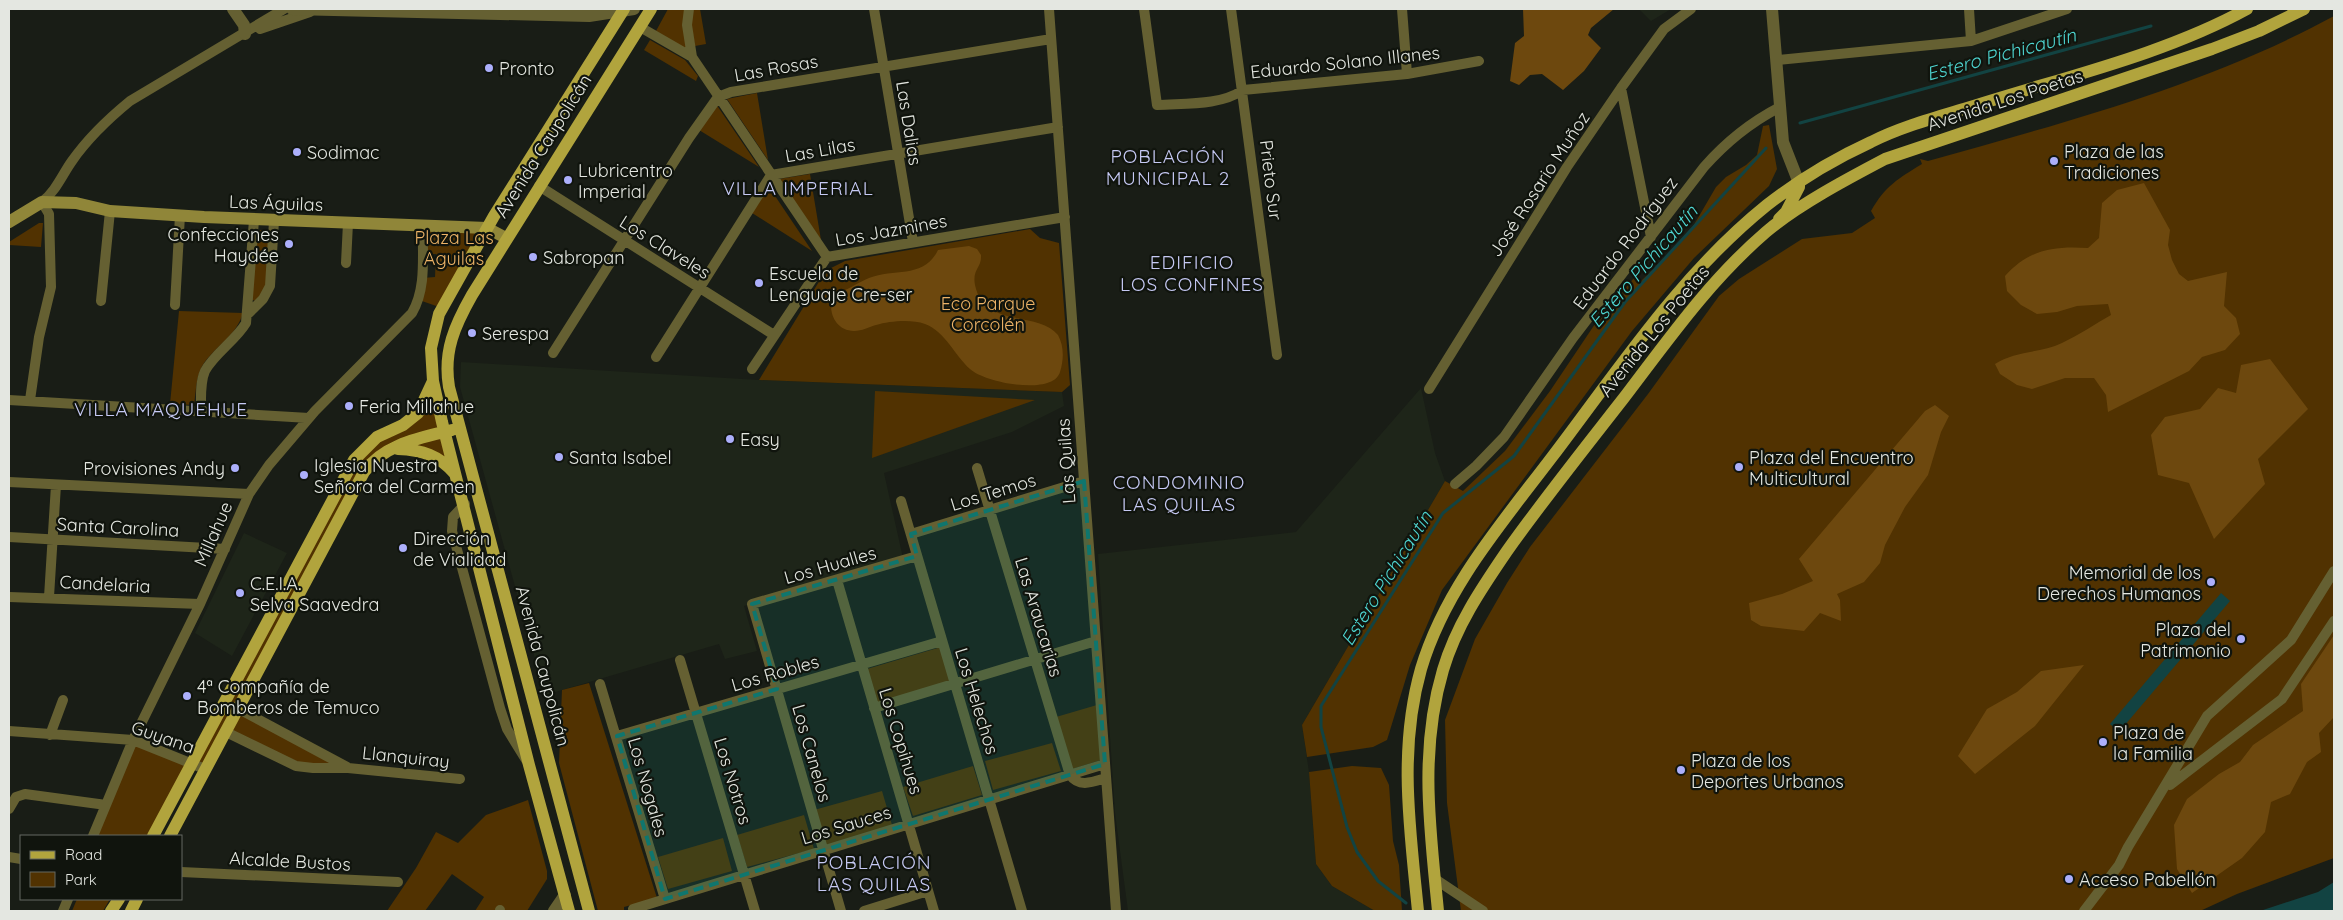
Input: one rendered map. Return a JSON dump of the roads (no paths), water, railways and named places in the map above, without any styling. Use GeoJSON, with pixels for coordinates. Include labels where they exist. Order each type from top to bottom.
{"type":"FeatureCollection","features":[{"type":"Feature","properties":{"kind":"main road","name":"Avenida Caupolicán"},"geometry":{"type":"LineString","coordinates":[[569,911],[445,431],[433,381],[431,348],[439,314],[487,228],[627,9]]}},
{"type":"Feature","properties":{"kind":"main road","name":"Avenida Caupolicán"},"geometry":{"type":"LineString","coordinates":[[588,911],[447,375],[450,342],[457,321],[506,238],[651,9]]}},
{"type":"Feature","properties":{"kind":"main road","name":"Avenida Los Poetas"},"geometry":{"type":"LineString","coordinates":[[1418,911],[1406,792],[1408,739],[1420,674],[1443,613],[1471,564],[1672,298],[1728,239],[1770,203],[1828,164],[1876,139],[1924,121],[2170,44],[2247,9]]}},
{"type":"Feature","properties":{"kind":"main road","name":"Avenida Los Poetas"},"geometry":{"type":"LineString","coordinates":[[1438,911],[1427,788],[1428,747],[1434,706],[1443,669],[1468,611],[1520,533],[1684,317],[1715,281],[1769,230],[1839,184],[1885,159],[2212,49],[2259,31],[2304,9]]}},
{"type":"Feature","properties":{"kind":"main road"},"geometry":{"type":"LineString","coordinates":[[1769,230],[1786,212],[1799,187],[1798,183]]}},
{"type":"Feature","properties":{"kind":"main road"},"geometry":{"type":"LineString","coordinates":[[9,222],[51,203]]}},
{"type":"Feature","properties":{"kind":"main road","name":"Las Águilas"},"geometry":{"type":"LineString","coordinates":[[51,203],[76,203],[110,211],[254,220],[487,228],[506,238]]}},
{"type":"Feature","properties":{"kind":"main road"},"geometry":{"type":"LineString","coordinates":[[154,835],[305,555],[354,460],[377,437],[403,425],[418,413],[425,402],[433,381]]}},
{"type":"Feature","properties":{"kind":"main road"},"geometry":{"type":"LineString","coordinates":[[171,835],[364,472],[377,457],[391,448],[461,427]]}},
{"type":"Feature","properties":{"kind":"main road"},"geometry":{"type":"LineString","coordinates":[[391,448],[428,453],[447,464],[458,478]]}},
{"type":"Feature","properties":{"kind":"main road"},"geometry":{"type":"LineString","coordinates":[[510,685],[518,696],[535,705]]}},
{"type":"Feature","properties":{"kind":"main road"},"geometry":{"type":"LineString","coordinates":[[572,848],[572,875],[565,895],[577,901],[588,911]]}},
{"type":"Feature","properties":{"kind":"main road"},"geometry":{"type":"LineString","coordinates":[[130,911],[136,900]]}},
{"type":"Feature","properties":{"kind":"street"},"geometry":{"type":"LineString","coordinates":[[234,9],[244,25],[245,34]]}},
{"type":"Feature","properties":{"kind":"street"},"geometry":{"type":"LineString","coordinates":[[30,400],[39,337],[51,287],[51,203],[80,149],[116,112],[130,101],[284,9]]}},
{"type":"Feature","properties":{"kind":"street"},"geometry":{"type":"LineString","coordinates":[[292,9],[590,16],[627,9]]}},
{"type":"Feature","properties":{"kind":"street"},"geometry":{"type":"LineString","coordinates":[[245,34],[318,9]]}},
{"type":"Feature","properties":{"kind":"street"},"geometry":{"type":"LineString","coordinates":[[689,9],[687,25],[692,57],[827,257]]}},
{"type":"Feature","properties":{"kind":"street","name":"Las Dalias"},"geometry":{"type":"LineString","coordinates":[[874,9],[913,242]]}},
{"type":"Feature","properties":{"kind":"street","name":"Las Quilas"},"geometry":{"type":"LineString","coordinates":[[1049,9],[1105,764],[1114,911]]}},
{"type":"Feature","properties":{"kind":"street","name":"Eduardo Solano Illanes"},"geometry":{"type":"LineString","coordinates":[[1144,9],[1157,105],[1225,99],[1243,90],[1408,74],[1479,61]]}},
{"type":"Feature","properties":{"kind":"street","name":"Prieto Sur"},"geometry":{"type":"LineString","coordinates":[[1231,9],[1276,355]]}},
{"type":"Feature","properties":{"kind":"street"},"geometry":{"type":"LineString","coordinates":[[1402,9],[1408,74]]}},
{"type":"Feature","properties":{"kind":"street","name":"José Rosario Muñoz"},"geometry":{"type":"LineString","coordinates":[[1430,389],[1567,167],[1621,88],[1664,29],[1691,9]]}},
{"type":"Feature","properties":{"kind":"street"},"geometry":{"type":"LineString","coordinates":[[1772,9],[1783,142],[1798,183]]}},
{"type":"Feature","properties":{"kind":"street"},"geometry":{"type":"LineString","coordinates":[[1969,9],[1971,41]]}},
{"type":"Feature","properties":{"kind":"street"},"geometry":{"type":"LineString","coordinates":[[1777,60],[1971,41],[2068,9]]}},
{"type":"Feature","properties":{"kind":"street"},"geometry":{"type":"LineString","coordinates":[[590,16],[602,24],[608,36]]}},
{"type":"Feature","properties":{"kind":"street"},"geometry":{"type":"LineString","coordinates":[[640,27],[692,57]]}},
{"type":"Feature","properties":{"kind":"street","name":"Las Rosas"},"geometry":{"type":"LineString","coordinates":[[553,353],[623,240],[718,97],[731,92],[1051,39]]}},
{"type":"Feature","properties":{"kind":"street"},"geometry":{"type":"LineString","coordinates":[[1621,88],[1652,237]]}},
{"type":"Feature","properties":{"kind":"street","name":"Eduardo Rodríguez"},"geometry":{"type":"LineString","coordinates":[[1455,484],[1476,466],[1504,437],[1573,338],[1652,237],[1704,166],[1759,118],[1780,106]]}},
{"type":"Feature","properties":{"kind":"street","name":"Las Lilas"},"geometry":{"type":"LineString","coordinates":[[656,357],[771,175],[1058,127]]}},
{"type":"Feature","properties":{"kind":"street","name":"Los Claveles"},"geometry":{"type":"LineString","coordinates":[[539,186],[774,335]]}},
{"type":"Feature","properties":{"kind":"street"},"geometry":{"type":"LineString","coordinates":[[102,302],[110,211]]}},
{"type":"Feature","properties":{"kind":"street"},"geometry":{"type":"LineString","coordinates":[[175,304],[180,215]]}},
{"type":"Feature","properties":{"kind":"street","name":"Los Jazmines"},"geometry":{"type":"LineString","coordinates":[[752,369],[827,257],[1065,217]]}},
{"type":"Feature","properties":{"kind":"street"},"geometry":{"type":"LineString","coordinates":[[201,410],[202,381],[206,370],[238,335],[246,323],[254,220]]}},
{"type":"Feature","properties":{"kind":"street"},"geometry":{"type":"LineString","coordinates":[[248,314],[263,299],[270,286],[274,221]]}},
{"type":"Feature","properties":{"kind":"street"},"geometry":{"type":"LineString","coordinates":[[346,264],[348,223]]}},
{"type":"Feature","properties":{"kind":"street","name":"Millahue"},"geometry":{"type":"LineString","coordinates":[[93,835],[133,740],[200,604],[249,494],[268,465],[309,418],[412,312],[421,290],[423,226]]}},
{"type":"Feature","properties":{"kind":"street"},"geometry":{"type":"LineString","coordinates":[[9,400],[201,410],[309,418]]}},
{"type":"Feature","properties":{"kind":"street","name":"Las Araucarias"},"geometry":{"type":"LineString","coordinates":[[977,468],[1070,775]]}},
{"type":"Feature","properties":{"kind":"street","name":"Los Temos"},"geometry":{"type":"LineString","coordinates":[[911,534],[1084,481]]}},
{"type":"Feature","properties":{"kind":"street"},"geometry":{"type":"LineString","coordinates":[[9,482],[249,494]]}},
{"type":"Feature","properties":{"kind":"street"},"geometry":{"type":"LineString","coordinates":[[49,597],[56,485]]}},
{"type":"Feature","properties":{"kind":"street","name":"Los Helechos"},"geometry":{"type":"LineString","coordinates":[[901,501],[1022,911]]}},
{"type":"Feature","properties":{"kind":"street","name":"Avenida Caupolicán"},"geometry":{"type":"LineString","coordinates":[[465,504],[453,517],[452,531],[507,729],[530,765]]}},
{"type":"Feature","properties":{"kind":"street","name":"Santa Carolina"},"geometry":{"type":"LineString","coordinates":[[9,537],[225,549]]}},
{"type":"Feature","properties":{"kind":"street","name":"Los Hualles"},"geometry":{"type":"LineString","coordinates":[[752,604],[917,556]]}},
{"type":"Feature","properties":{"kind":"street"},"geometry":{"type":"LineString","coordinates":[[2084,911],[2119,865],[2207,716],[2290,640],[2334,571]]}},
{"type":"Feature","properties":{"kind":"street","name":"Los Copihues"},"geometry":{"type":"LineString","coordinates":[[837,580],[934,911]]}},
{"type":"Feature","properties":{"kind":"street","name":"Candelaria"},"geometry":{"type":"LineString","coordinates":[[9,597],[200,604]]}},
{"type":"Feature","properties":{"kind":"street","name":"Los Canelos"},"geometry":{"type":"LineString","coordinates":[[752,604],[841,911]]}},
{"type":"Feature","properties":{"kind":"street"},"geometry":{"type":"LineString","coordinates":[[2165,789],[2282,699],[2334,620]]}},
{"type":"Feature","properties":{"kind":"street","name":"Los Robles"},"geometry":{"type":"LineString","coordinates":[[617,736],[942,641]]}},
{"type":"Feature","properties":{"kind":"street"},"geometry":{"type":"LineString","coordinates":[[874,708],[1096,641]]}},
{"type":"Feature","properties":{"kind":"street","name":"Los Notros"},"geometry":{"type":"LineString","coordinates":[[680,660],[755,911]]}},
{"type":"Feature","properties":{"kind":"street","name":"Los Nogales"},"geometry":{"type":"LineString","coordinates":[[600,684],[665,899]]}},
{"type":"Feature","properties":{"kind":"street"},"geometry":{"type":"LineString","coordinates":[[50,735],[64,700]]}},
{"type":"Feature","properties":{"kind":"street","name":"Llanquiray"},"geometry":{"type":"LineString","coordinates":[[239,708],[348,768]]}},
{"type":"Feature","properties":{"kind":"street","name":"Guyana"},"geometry":{"type":"LineString","coordinates":[[9,731],[133,740],[204,769]]}},
{"type":"Feature","properties":{"kind":"street","name":"Llanquiray"},"geometry":{"type":"LineString","coordinates":[[226,732],[296,766],[348,768],[460,779]]}},
{"type":"Feature","properties":{"kind":"street","name":"Los Sauces"},"geometry":{"type":"LineString","coordinates":[[633,910],[744,874],[1105,764]]}},
{"type":"Feature","properties":{"kind":"street"},"geometry":{"type":"LineString","coordinates":[[1070,775],[1076,781],[1084,784],[1106,778]]}},
{"type":"Feature","properties":{"kind":"street"},"geometry":{"type":"LineString","coordinates":[[9,809],[16,797],[26,794],[106,805]]}},
{"type":"Feature","properties":{"kind":"street","name":"Alcalde Bustos"},"geometry":{"type":"LineString","coordinates":[[182,872],[398,882]]}},
{"type":"Feature","properties":{"kind":"street"},"geometry":{"type":"LineString","coordinates":[[1435,879],[1483,911]]}},
{"type":"Feature","properties":{"kind":"street"},"geometry":{"type":"LineString","coordinates":[[864,911],[928,892]]}},
{"type":"Feature","properties":{"kind":"street"},"geometry":{"type":"LineString","coordinates":[[554,911],[565,895]]}},
{"type":"Feature","properties":{"kind":"water"},"geometry":{"type":"Polygon","coordinates":[[[2221,593],[2230,601],[2119,732],[2110,724],[2221,593]]]}},
{"type":"Feature","properties":{"kind":"water"},"geometry":{"type":"Polygon","coordinates":[[[2334,882],[2334,911],[2260,911],[2318,892],[2334,882]]]}},
{"type":"Feature","properties":{"kind":"waterway","name":"Estero Pichicautín"},"geometry":{"type":"LineString","coordinates":[[1800,123],[2151,26]]}},
{"type":"Feature","properties":{"kind":"waterway","name":"Estero Pichicautín"},"geometry":{"type":"LineString","coordinates":[[1406,903],[1378,881],[1357,852],[1347,827],[1321,727],[1321,706],[1443,513],[1514,456],[1625,302],[1766,148]]}},
{"type":"Feature","properties":{"kind":"place","name":"Pronto"},"geometry":{"type":"Point","coordinates":[489,68]}},
{"type":"Feature","properties":{"kind":"place","name":"Sodimac"},"geometry":{"type":"Point","coordinates":[297,152]}},
{"type":"Feature","properties":{"kind":"place","name":"Plaza de las Tradiciones"},"geometry":{"type":"Point","coordinates":[2054,161]}},
{"type":"Feature","properties":{"kind":"place","name":"Lubricentro Imperial"},"geometry":{"type":"Point","coordinates":[568,180]}},
{"type":"Feature","properties":{"kind":"place","name":"Confecciones Haydée"},"geometry":{"type":"Point","coordinates":[289,244]}},
{"type":"Feature","properties":{"kind":"place","name":"Sabropan"},"geometry":{"type":"Point","coordinates":[533,257]}},
{"type":"Feature","properties":{"kind":"place","name":"Escuela de Lenguaje Cre-ser"},"geometry":{"type":"Point","coordinates":[759,283]}},
{"type":"Feature","properties":{"kind":"place","name":"Serespa"},"geometry":{"type":"Point","coordinates":[472,333]}},
{"type":"Feature","properties":{"kind":"place","name":"Feria Millahue"},"geometry":{"type":"Point","coordinates":[349,406]}},
{"type":"Feature","properties":{"kind":"place","name":"Easy"},"geometry":{"type":"Point","coordinates":[730,439]}},
{"type":"Feature","properties":{"kind":"place","name":"Santa Isabel"},"geometry":{"type":"Point","coordinates":[559,457]}},
{"type":"Feature","properties":{"kind":"place","name":"Plaza del Encuentro Multicultural"},"geometry":{"type":"Point","coordinates":[1739,467]}},
{"type":"Feature","properties":{"kind":"place","name":"Provisiones Andy"},"geometry":{"type":"Point","coordinates":[235,468]}},
{"type":"Feature","properties":{"kind":"place","name":"Iglesia Nuestra Señora del Carmen"},"geometry":{"type":"Point","coordinates":[304,475]}},
{"type":"Feature","properties":{"kind":"place","name":"Dirección de Vialidad"},"geometry":{"type":"Point","coordinates":[403,548]}},
{"type":"Feature","properties":{"kind":"place","name":"Memorial de los Derechos Humanos"},"geometry":{"type":"Point","coordinates":[2211,582]}},
{"type":"Feature","properties":{"kind":"place","name":"C.E.I.A. Selva Saavedra"},"geometry":{"type":"Point","coordinates":[240,593]}},
{"type":"Feature","properties":{"kind":"place","name":"Plaza del Patrimonio"},"geometry":{"type":"Point","coordinates":[2241,639]}},
{"type":"Feature","properties":{"kind":"place","name":"4ª Compañía de Bomberos de Temuco"},"geometry":{"type":"Point","coordinates":[187,696]}},
{"type":"Feature","properties":{"kind":"place","name":"Plaza de la Familia"},"geometry":{"type":"Point","coordinates":[2103,742]}},
{"type":"Feature","properties":{"kind":"place","name":"Plaza de los Deportes Urbanos"},"geometry":{"type":"Point","coordinates":[1681,770]}},
{"type":"Feature","properties":{"kind":"place","name":"Acceso Pabellón"},"geometry":{"type":"Point","coordinates":[2069,879]}},
{"type":"Feature","properties":{"kind":"district","name":"POBLACIÓN MUNICIPAL 2"},"geometry":{"type":"Point","coordinates":[1168,167]}},
{"type":"Feature","properties":{"kind":"district","name":"VILLA IMPERIAL"},"geometry":{"type":"Point","coordinates":[798,188]}},
{"type":"Feature","properties":{"kind":"district","name":"EDIFICIO LOS CONFINES"},"geometry":{"type":"Point","coordinates":[1192,273]}},
{"type":"Feature","properties":{"kind":"district","name":"VILLA MAQUEHUE"},"geometry":{"type":"Point","coordinates":[161,409]}},
{"type":"Feature","properties":{"kind":"district","name":"CONDOMINIO LAS QUILAS"},"geometry":{"type":"Point","coordinates":[1179,493]}},
{"type":"Feature","properties":{"kind":"district","name":"POBLACIÓN LAS QUILAS"},"geometry":{"type":"Point","coordinates":[874,873]}},
{"type":"Feature","properties":{"kind":"park label","name":"Plaza Las Aguilas"},"geometry":{"type":"Point","coordinates":[454,247]}},
{"type":"Feature","properties":{"kind":"park label","name":"Eco Parque Corcolén"},"geometry":{"type":"Point","coordinates":[988,313]}}]}
